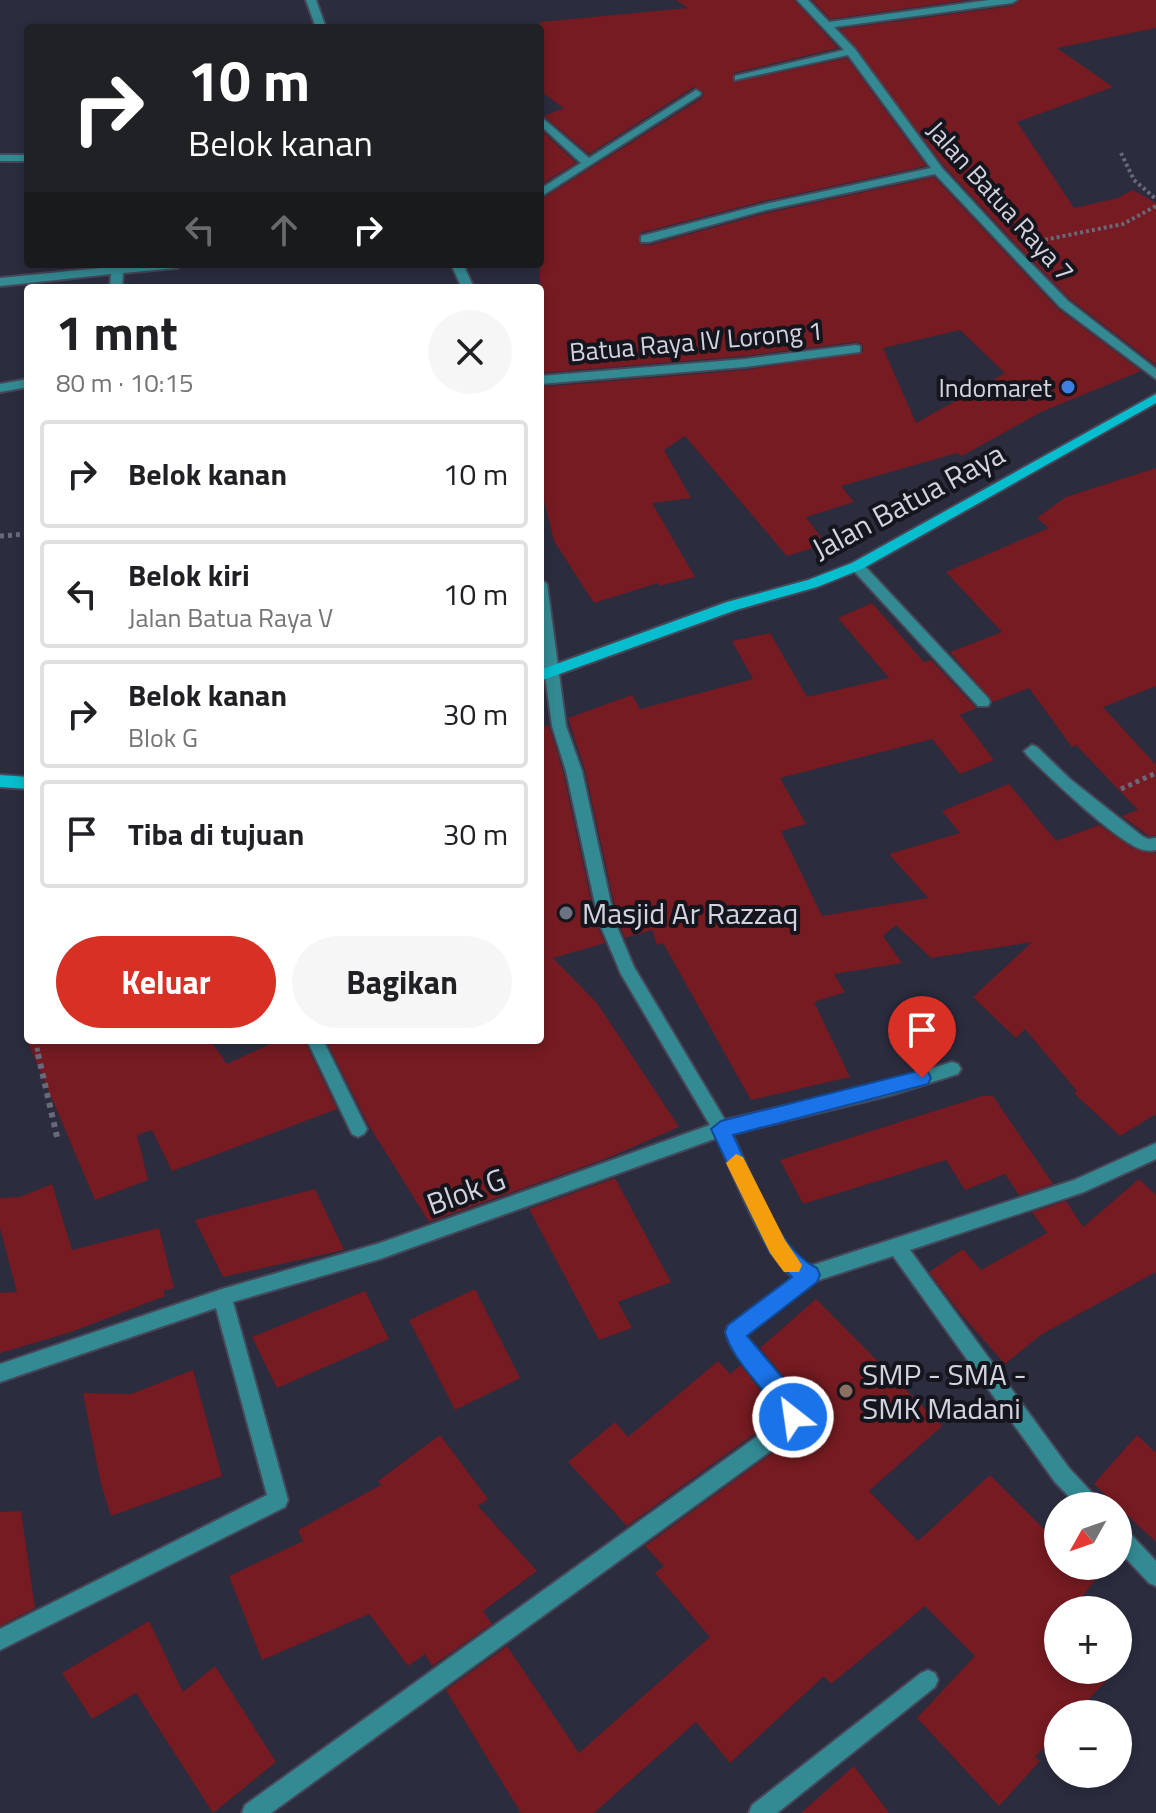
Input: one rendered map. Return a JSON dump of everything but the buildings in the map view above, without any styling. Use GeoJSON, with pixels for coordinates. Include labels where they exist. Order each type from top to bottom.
{"type":"FeatureCollection","features":[{"type":"Feature","properties":{"kind":"main road","name":"Jalan Batua Raya"},"geometry":{"type":"LineString","coordinates":[[547,674],[732,606],[812,584],[857,566],[1156,398]]}},
{"type":"Feature","properties":{"kind":"main road"},"geometry":{"type":"LineString","coordinates":[[0,781],[24,783]]}},
{"type":"Feature","properties":{"kind":"street"},"geometry":{"type":"LineString","coordinates":[[311,0],[320,24]]}},
{"type":"Feature","properties":{"kind":"street","name":"Jalan Batua Raya 7"},"geometry":{"type":"LineString","coordinates":[[802,0],[851,51],[938,170],[1007,246],[1064,304],[1156,375]]}},
{"type":"Feature","properties":{"kind":"street"},"geometry":{"type":"LineString","coordinates":[[826,25],[1012,0]]}},
{"type":"Feature","properties":{"kind":"street"},"geometry":{"type":"LineString","coordinates":[[739,78],[851,51]]}},
{"type":"Feature","properties":{"kind":"street"},"geometry":{"type":"LineString","coordinates":[[544,191],[696,93]]}},
{"type":"Feature","properties":{"kind":"street"},"geometry":{"type":"LineString","coordinates":[[544,123],[588,163]]}},
{"type":"Feature","properties":{"kind":"street"},"geometry":{"type":"LineString","coordinates":[[0,158],[24,158]]}},
{"type":"Feature","properties":{"kind":"street"},"geometry":{"type":"LineString","coordinates":[[645,239],[765,207],[938,170]]}},
{"type":"Feature","properties":{"kind":"street"},"geometry":{"type":"LineString","coordinates":[[0,282],[147,268]]}},
{"type":"Feature","properties":{"kind":"street"},"geometry":{"type":"LineString","coordinates":[[116,284],[117,272]]}},
{"type":"Feature","properties":{"kind":"street","name":"Batua Raya IV Lorong 1"},"geometry":{"type":"LineString","coordinates":[[544,380],[745,363],[856,349]]}},
{"type":"Feature","properties":{"kind":"street"},"geometry":{"type":"LineString","coordinates":[[0,388],[24,384]]}},
{"type":"Feature","properties":{"kind":"street"},"geometry":{"type":"LineString","coordinates":[[857,566],[983,702]]}},
{"type":"Feature","properties":{"kind":"street"},"geometry":{"type":"LineString","coordinates":[[544,635],[547,674],[574,771],[607,922],[627,969],[721,1129],[777,1247],[794,1268],[810,1275]]}},
{"type":"Feature","properties":{"kind":"street"},"geometry":{"type":"LineString","coordinates":[[1032,751],[1136,840],[1146,845],[1156,844]]}},
{"type":"Feature","properties":{"kind":"street"},"geometry":{"type":"LineString","coordinates":[[317,1044],[358,1129]]}},
{"type":"Feature","properties":{"kind":"street","name":"Blok G"},"geometry":{"type":"LineString","coordinates":[[0,1373],[222,1297],[380,1251],[721,1129],[891,1088],[952,1069]]}},
{"type":"Feature","properties":{"kind":"street"},"geometry":{"type":"LineString","coordinates":[[253,1813],[787,1427],[793,1417],[785,1397],[737,1340],[735,1332],[810,1275],[1078,1186],[1156,1151]]}},
{"type":"Feature","properties":{"kind":"street"},"geometry":{"type":"LineString","coordinates":[[897,1246],[1062,1475],[1078,1492]]}},
{"type":"Feature","properties":{"kind":"street"},"geometry":{"type":"LineString","coordinates":[[0,1640],[278,1500],[222,1297]]}},
{"type":"Feature","properties":{"kind":"street"},"geometry":{"type":"LineString","coordinates":[[1132,1550],[1156,1576]]}},
{"type":"Feature","properties":{"kind":"street"},"geometry":{"type":"LineString","coordinates":[[760,1813],[928,1680]]}},
{"type":"Feature","properties":{"kind":"path"},"geometry":{"type":"LineString","coordinates":[[1121,153],[1134,180],[1156,199]]}},
{"type":"Feature","properties":{"kind":"path"},"geometry":{"type":"LineString","coordinates":[[1007,246],[1123,224],[1156,206]]}},
{"type":"Feature","properties":{"kind":"path"},"geometry":{"type":"LineString","coordinates":[[0,536],[24,534]]}},
{"type":"Feature","properties":{"kind":"path"},"geometry":{"type":"LineString","coordinates":[[36,1044],[58,1141]]}},
{"type":"Feature","properties":{"kind":"slow traffic"},"geometry":{"type":"LineString","coordinates":[[736,1163],[777,1247],[792,1265]]}},
{"type":"Feature","properties":{"kind":"place","name":"Indomaret"},"geometry":{"type":"Point","coordinates":[1068,387]}},
{"type":"Feature","properties":{"kind":"place","name":"Masjid Ar Razzaq"},"geometry":{"type":"Point","coordinates":[566,913]}},
{"type":"Feature","properties":{"kind":"place","name":"SMP - SMA - SMK Madani"},"geometry":{"type":"Point","coordinates":[846,1391]}},
{"type":"Feature","properties":{"kind":"route"},"geometry":{"type":"LineString","coordinates":[[793,1417],[785,1397],[737,1340],[735,1332],[810,1275],[794,1268],[777,1247],[721,1129],[922,1078]]}}]}
